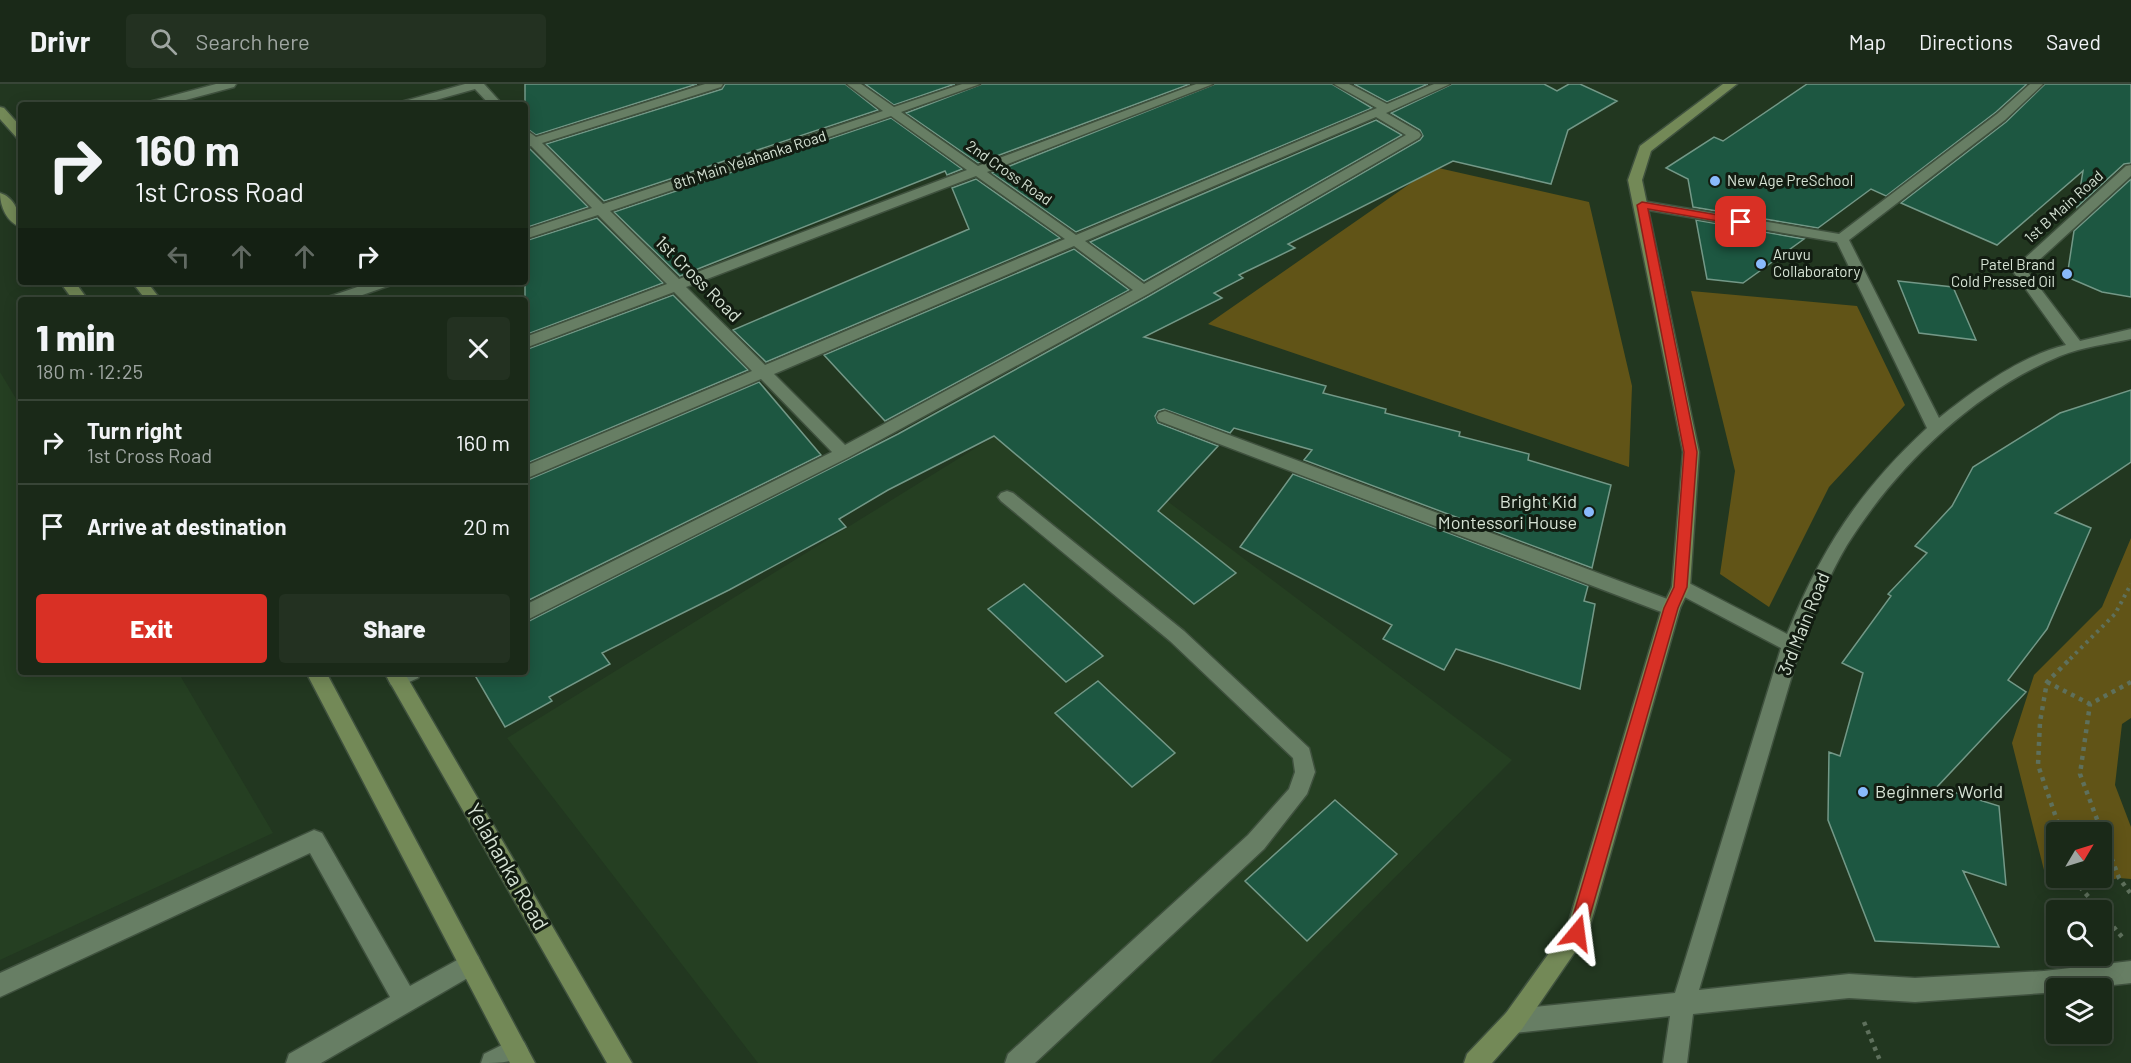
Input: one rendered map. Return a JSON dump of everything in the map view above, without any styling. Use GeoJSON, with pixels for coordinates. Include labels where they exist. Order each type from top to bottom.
{"type":"FeatureCollection","features":[{"type":"Feature","properties":{"kind":"street"},"geometry":{"type":"LineString","coordinates":[[164,102],[230,84]]}},
{"type":"Feature","properties":{"kind":"street"},"geometry":{"type":"LineString","coordinates":[[415,102],[477,84],[494,102]]}},
{"type":"Feature","properties":{"kind":"street"},"geometry":{"type":"LineString","coordinates":[[528,139],[717,84]]}},
{"type":"Feature","properties":{"kind":"street","name":"2nd Cross Road"},"geometry":{"type":"LineString","coordinates":[[853,84],[1143,291]]}},
{"type":"Feature","properties":{"kind":"street","name":"8th Main Yelahanka Road"},"geometry":{"type":"LineString","coordinates":[[528,234],[974,84]]}},
{"type":"Feature","properties":{"kind":"street"},"geometry":{"type":"LineString","coordinates":[[528,342],[1207,84]]}},
{"type":"Feature","properties":{"kind":"street"},"geometry":{"type":"LineString","coordinates":[[528,612],[843,453],[1143,291],[1415,135],[1340,84]]}},
{"type":"Feature","properties":{"kind":"street"},"geometry":{"type":"LineString","coordinates":[[528,472],[1444,84]]}},
{"type":"Feature","properties":{"kind":"street"},"geometry":{"type":"LineString","coordinates":[[1476,1063],[1514,1021],[1577,933],[1671,608],[1681,587],[1690,452],[1642,205],[1635,180],[1646,149],[1731,84]]}},
{"type":"Feature","properties":{"kind":"street"},"geometry":{"type":"LineString","coordinates":[[1642,205],[1842,239],[2001,117],[2037,84]]}},
{"type":"Feature","properties":{"kind":"street"},"geometry":{"type":"LineString","coordinates":[[0,111],[18,132]]}},
{"type":"Feature","properties":{"kind":"street","name":"1st Cross Road"},"geometry":{"type":"LineString","coordinates":[[528,139],[843,453]]}},
{"type":"Feature","properties":{"kind":"street","name":"1st B Main Road"},"geometry":{"type":"LineString","coordinates":[[2076,347],[2019,270],[2131,169]]}},
{"type":"Feature","properties":{"kind":"street"},"geometry":{"type":"LineString","coordinates":[[0,196],[18,219]]}},
{"type":"Feature","properties":{"kind":"street"},"geometry":{"type":"LineString","coordinates":[[1842,239],[1936,429]]}},
{"type":"Feature","properties":{"kind":"street"},"geometry":{"type":"LineString","coordinates":[[69,285],[79,297]]}},
{"type":"Feature","properties":{"kind":"street"},"geometry":{"type":"LineString","coordinates":[[142,285],[152,297]]}},
{"type":"Feature","properties":{"kind":"street"},"geometry":{"type":"LineString","coordinates":[[342,297],[377,285]]}},
{"type":"Feature","properties":{"kind":"street","name":"3rd Main Road"},"geometry":{"type":"LineString","coordinates":[[1675,1063],[1683,1004],[1792,645],[1814,590],[1840,542],[1882,484],[1902,461],[1973,399],[2056,352],[2131,334]]}},
{"type":"Feature","properties":{"kind":"street"},"geometry":{"type":"LineString","coordinates":[[1165,417],[1671,608]]}},
{"type":"Feature","properties":{"kind":"street"},"geometry":{"type":"LineString","coordinates":[[1007,497],[1177,636],[1302,754],[1305,772],[1297,794],[1256,842],[1017,1063]]}},
{"type":"Feature","properties":{"kind":"street"},"geometry":{"type":"LineString","coordinates":[[1681,587],[1792,645]]}},
{"type":"Feature","properties":{"kind":"street"},"geometry":{"type":"LineString","coordinates":[[318,675],[520,1057],[493,1063]]}},
{"type":"Feature","properties":{"kind":"street","name":"Yelahanka Road"},"geometry":{"type":"LineString","coordinates":[[402,675],[620,1063]]}},
{"type":"Feature","properties":{"kind":"street"},"geometry":{"type":"LineString","coordinates":[[0,985],[314,840],[406,1002]]}},
{"type":"Feature","properties":{"kind":"street"},"geometry":{"type":"LineString","coordinates":[[298,1063],[470,964]]}},
{"type":"Feature","properties":{"kind":"street"},"geometry":{"type":"LineString","coordinates":[[1514,1021],[1849,986],[1915,990],[2044,982],[2131,972]]}},
{"type":"Feature","properties":{"kind":"path"},"geometry":{"type":"LineString","coordinates":[[2058,822],[2038,765],[2040,722],[2047,682],[2115,614],[2131,584]]}},
{"type":"Feature","properties":{"kind":"path"},"geometry":{"type":"LineString","coordinates":[[2047,682],[2090,704]]}},
{"type":"Feature","properties":{"kind":"path"},"geometry":{"type":"LineString","coordinates":[[2090,704],[2131,682]]}},
{"type":"Feature","properties":{"kind":"path"},"geometry":{"type":"LineString","coordinates":[[2090,704],[2080,774],[2119,878],[2131,894]]}},
{"type":"Feature","properties":{"kind":"path"},"geometry":{"type":"LineString","coordinates":[[2081,888],[2091,900]]}},
{"type":"Feature","properties":{"kind":"path"},"geometry":{"type":"LineString","coordinates":[[2112,924],[2124,938]]}},
{"type":"Feature","properties":{"kind":"shaded area"},"geometry":{"type":"Polygon","coordinates":[[[1434,167],[1589,202],[1632,386],[1629,467],[1208,324],[1434,167]]]}},
{"type":"Feature","properties":{"kind":"shaded area"},"geometry":{"type":"Polygon","coordinates":[[[1691,291],[1857,306],[1905,405],[1829,487],[1769,607],[1720,574],[1735,471],[1691,291]]]}},
{"type":"Feature","properties":{"kind":"shaded area"},"geometry":{"type":"Polygon","coordinates":[[[0,372],[18,402],[18,675],[180,675],[273,833],[0,960],[0,372]]]}},
{"type":"Feature","properties":{"kind":"shaded area"},"geometry":{"type":"Polygon","coordinates":[[[1042,407],[1512,760],[1210,1063],[758,1063],[507,738],[1042,407]]]}},
{"type":"Feature","properties":{"kind":"shaded area"},"geometry":{"type":"Polygon","coordinates":[[[2131,538],[2131,718],[2122,724],[2115,785],[2131,827],[2131,879],[2112,880],[2112,822],[2046,822],[2046,878],[2012,743],[2034,675],[2102,607],[2131,538]]]}},
{"type":"Feature","properties":{"kind":"building"},"geometry":{"type":"Polygon","coordinates":[[[525,84],[697,84],[536,135],[528,129],[528,102],[525,102],[525,84]]]}},
{"type":"Feature","properties":{"kind":"building"},"geometry":{"type":"Polygon","coordinates":[[[725,84],[845,84],[878,110],[604,201],[546,144],[722,89],[725,84]]]}},
{"type":"Feature","properties":{"kind":"building"},"geometry":{"type":"Polygon","coordinates":[[[865,84],[955,84],[894,105],[865,84]]]}},
{"type":"Feature","properties":{"kind":"building"},"geometry":{"type":"Polygon","coordinates":[[[982,84],[1190,84],[978,163],[906,113],[982,84]]]}},
{"type":"Feature","properties":{"kind":"building"},"geometry":{"type":"Polygon","coordinates":[[[1215,84],[1332,84],[1372,108],[1076,232],[992,173],[1215,84]]]}},
{"type":"Feature","properties":{"kind":"building"},"geometry":{"type":"Polygon","coordinates":[[[1354,84],[1428,84],[1387,102],[1354,84]]]}},
{"type":"Feature","properties":{"kind":"building"},"geometry":{"type":"Polygon","coordinates":[[[1452,84],[1544,84],[1557,91],[1569,84],[1580,84],[1617,101],[1568,130],[1551,184],[1453,161],[1288,244],[1295,248],[1239,275],[1243,278],[1214,293],[1222,298],[1144,337],[1326,386],[1323,393],[1386,409],[1385,413],[1460,432],[1459,436],[1529,454],[1528,460],[1611,485],[1592,568],[1304,460],[1312,450],[1234,428],[1230,433],[1164,409],[1158,411],[1155,416],[1158,423],[1218,446],[1158,511],[1236,573],[1194,604],[994,436],[888,490],[839,519],[846,527],[729,590],[602,653],[610,664],[549,697],[552,701],[505,727],[475,675],[528,675],[528,621],[898,434],[1149,296],[1420,140],[1423,136],[1420,130],[1391,113],[1452,84]]]}},
{"type":"Feature","properties":{"kind":"building"},"geometry":{"type":"Polygon","coordinates":[[[1807,84],[2027,84],[1996,112],[1886,196],[1871,189],[1818,228],[1693,207],[1688,179],[1666,168],[1714,137],[1723,141],[1807,84]]]}},
{"type":"Feature","properties":{"kind":"building"},"geometry":{"type":"Polygon","coordinates":[[[2045,84],[2131,84],[2131,163],[2124,164],[2077,207],[2083,171],[1997,245],[1901,203],[2006,122],[2045,84]]]}},
{"type":"Feature","properties":{"kind":"building"},"geometry":{"type":"Polygon","coordinates":[[[891,118],[962,169],[947,175],[945,171],[680,276],[614,212],[891,118]]]}},
{"type":"Feature","properties":{"kind":"building"},"geometry":{"type":"Polygon","coordinates":[[[1376,120],[1402,135],[1144,281],[1090,242],[1376,120]]]}},
{"type":"Feature","properties":{"kind":"building"},"geometry":{"type":"Polygon","coordinates":[[[528,149],[530,149],[588,207],[528,227],[528,149]]]}},
{"type":"Feature","properties":{"kind":"building"},"geometry":{"type":"Polygon","coordinates":[[[976,179],[1060,238],[766,362],[733,330],[969,229],[952,188],[976,179]]]}},
{"type":"Feature","properties":{"kind":"building"},"geometry":{"type":"Polygon","coordinates":[[[2131,179],[2131,297],[2102,292],[2067,277],[2074,231],[2131,179]]]}},
{"type":"Feature","properties":{"kind":"building"},"geometry":{"type":"Polygon","coordinates":[[[597,218],[663,283],[528,334],[528,297],[525,297],[525,285],[528,285],[528,240],[597,218]]]}},
{"type":"Feature","properties":{"kind":"building"},"geometry":{"type":"Polygon","coordinates":[[[1696,220],[1804,239],[1743,283],[1707,279],[1696,220]]]}},
{"type":"Feature","properties":{"kind":"building"},"geometry":{"type":"Polygon","coordinates":[[[1074,249],[1129,290],[885,421],[824,355],[1074,249]]]}},
{"type":"Feature","properties":{"kind":"building"},"geometry":{"type":"Polygon","coordinates":[[[1898,281],[1953,287],[1976,340],[1919,333],[1898,281]]]}},
{"type":"Feature","properties":{"kind":"building"},"geometry":{"type":"Polygon","coordinates":[[[673,295],[748,370],[528,463],[528,349],[673,295]]]}},
{"type":"Feature","properties":{"kind":"building"},"geometry":{"type":"Polygon","coordinates":[[[759,382],[821,455],[528,601],[528,480],[759,382]]]}},
{"type":"Feature","properties":{"kind":"building"},"geometry":{"type":"Polygon","coordinates":[[[2131,390],[2131,462],[2055,513],[2091,528],[2047,629],[2008,680],[2026,692],[1937,787],[1999,806],[2006,885],[1963,871],[1999,947],[1875,941],[1828,820],[1829,752],[1840,756],[1863,673],[1842,663],[1891,596],[1888,594],[1927,553],[1915,546],[1952,506],[1973,467],[2060,413],[2131,390]]]}},
{"type":"Feature","properties":{"kind":"building"},"geometry":{"type":"Polygon","coordinates":[[[1293,474],[1588,586],[1584,601],[1595,604],[1580,689],[1456,649],[1444,670],[1383,639],[1392,625],[1240,547],[1293,474]]]}},
{"type":"Feature","properties":{"kind":"building"},"geometry":{"type":"Polygon","coordinates":[[[1024,584],[1103,656],[1066,682],[988,609],[1024,584]]]}},
{"type":"Feature","properties":{"kind":"building"},"geometry":{"type":"Polygon","coordinates":[[[1098,681],[1175,753],[1132,787],[1055,713],[1098,681]]]}},
{"type":"Feature","properties":{"kind":"building"},"geometry":{"type":"Polygon","coordinates":[[[1335,800],[1397,854],[1307,941],[1245,881],[1335,800]]]}},
{"type":"Feature","properties":{"kind":"place","name":"New Age PreSchool"},"geometry":{"type":"Point","coordinates":[1715,181]}},
{"type":"Feature","properties":{"kind":"place","name":"Aruvu Collaboratory"},"geometry":{"type":"Point","coordinates":[1761,264]}},
{"type":"Feature","properties":{"kind":"place","name":"Patel Brand Cold Pressed Oil"},"geometry":{"type":"Point","coordinates":[2067,274]}},
{"type":"Feature","properties":{"kind":"place","name":"Bright Kid Montessori House"},"geometry":{"type":"Point","coordinates":[1589,512]}},
{"type":"Feature","properties":{"kind":"place","name":"Beginners World"},"geometry":{"type":"Point","coordinates":[1863,792]}},
{"type":"Feature","properties":{"kind":"route"},"geometry":{"type":"LineString","coordinates":[[1577,933],[1671,608],[1681,587],[1690,452],[1642,205],[1741,222]]}}]}
